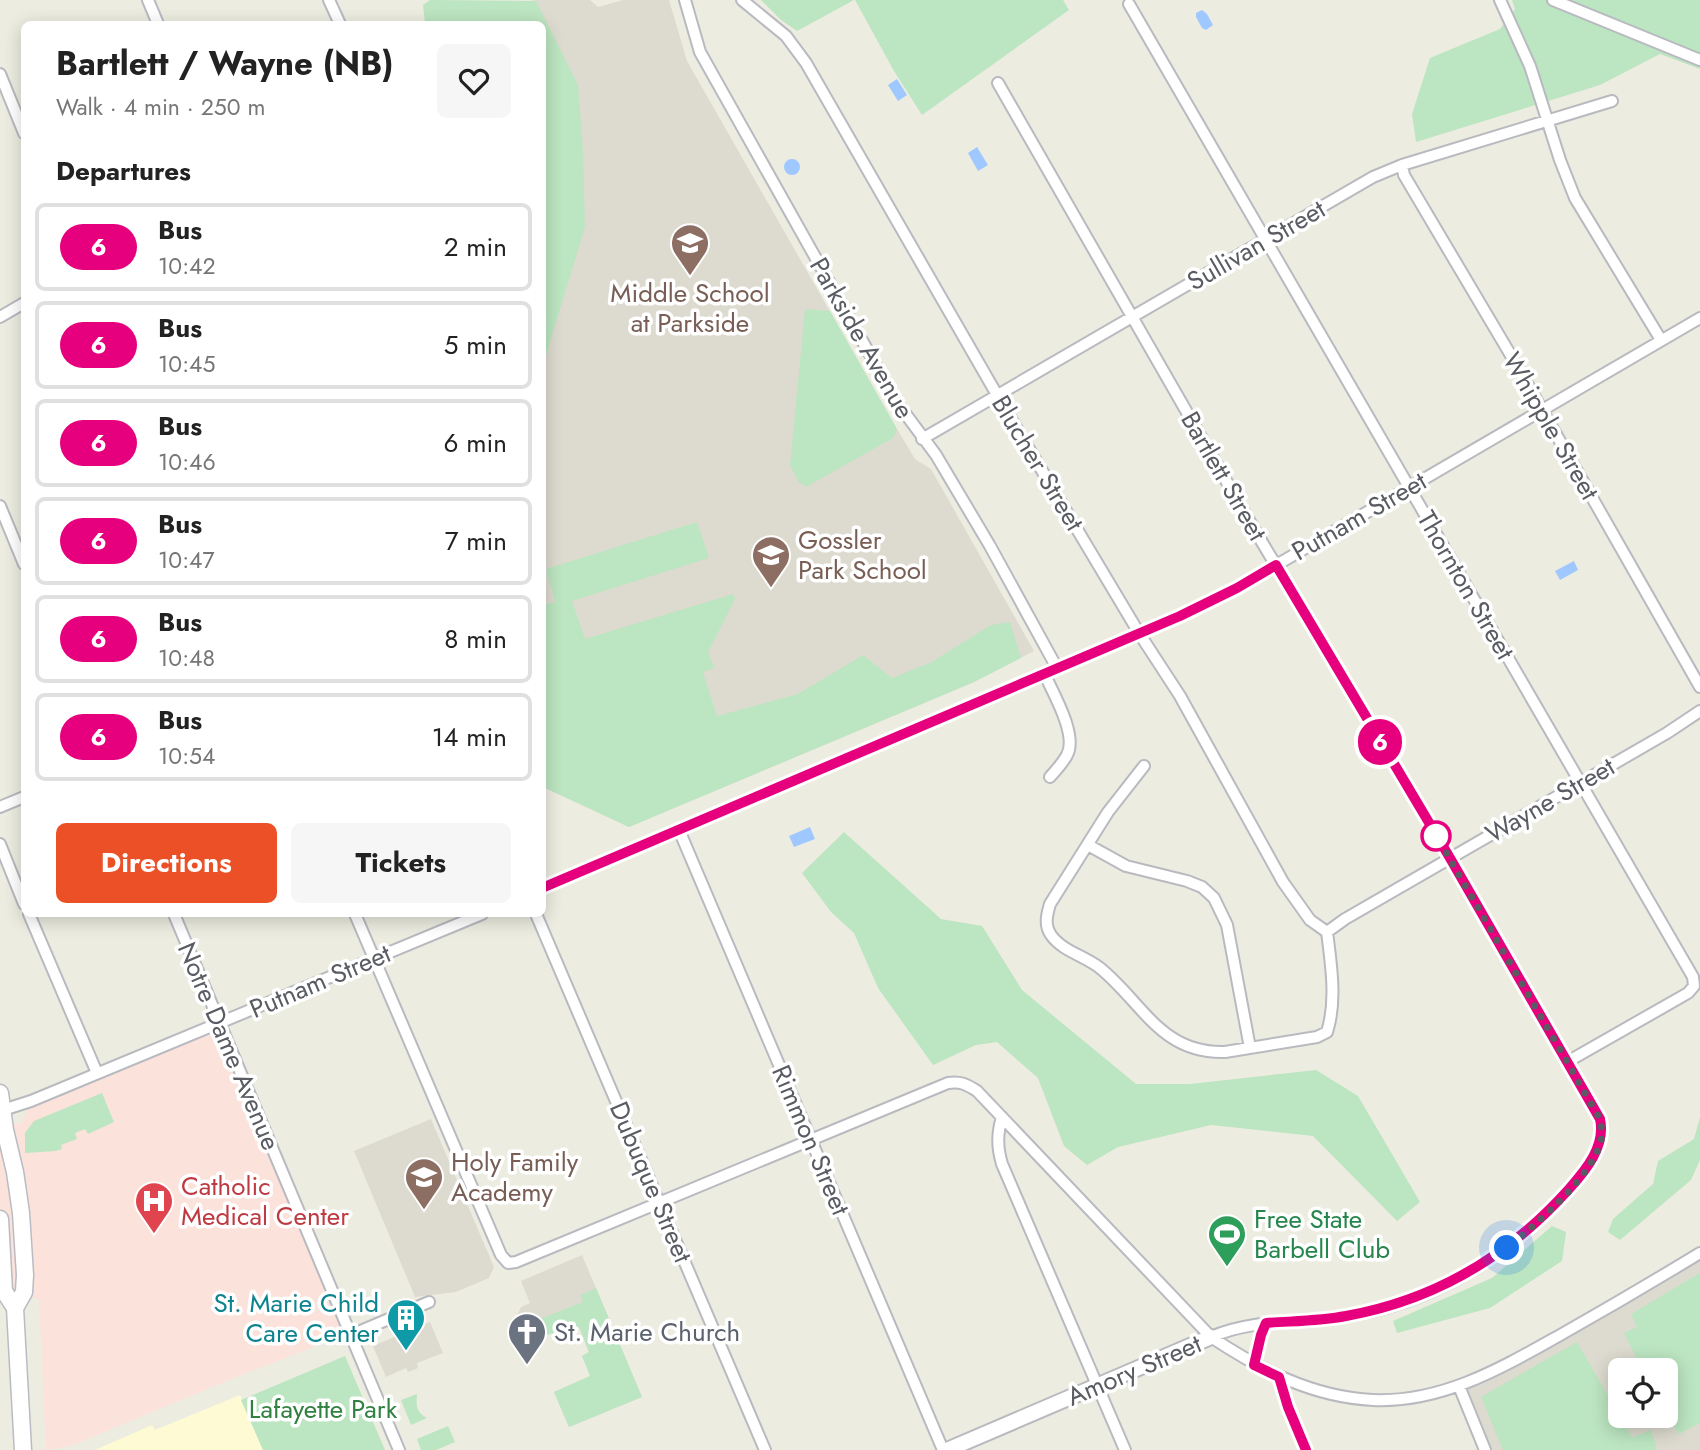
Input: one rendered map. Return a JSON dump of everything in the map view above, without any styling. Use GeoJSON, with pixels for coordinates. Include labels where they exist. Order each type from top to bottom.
{"type":"FeatureCollection","features":[{"type":"Feature","properties":{"kind":"main road"},"geometry":{"type":"LineString","coordinates":[[0,1093],[22,1213],[24,1292],[15,1308],[23,1450]]}},
{"type":"Feature","properties":{"kind":"main road"},"geometry":{"type":"LineString","coordinates":[[0,1160],[5,1129]]}},
{"type":"Feature","properties":{"kind":"main road"},"geometry":{"type":"LineString","coordinates":[[0,1219],[2,1291],[15,1308]]}},
{"type":"Feature","properties":{"kind":"street"},"geometry":{"type":"LineString","coordinates":[[148,0],[157,21]]}},
{"type":"Feature","properties":{"kind":"street"},"geometry":{"type":"LineString","coordinates":[[329,0],[339,21]]}},
{"type":"Feature","properties":{"kind":"street","name":"Parkside Avenue"},"geometry":{"type":"LineString","coordinates":[[685,0],[700,52],[896,401],[936,455],[1057,667]]}},
{"type":"Feature","properties":{"kind":"street","name":"Blucher Street"},"geometry":{"type":"LineString","coordinates":[[742,0],[786,36],[806,63],[998,395],[1139,633],[1180,696],[1283,882],[1310,920],[1327,932]]}},
{"type":"Feature","properties":{"kind":"street"},"geometry":{"type":"LineString","coordinates":[[1500,0],[1530,66],[1575,198],[1661,340]]}},
{"type":"Feature","properties":{"kind":"street"},"geometry":{"type":"LineString","coordinates":[[1553,0],[1700,60]]}},
{"type":"Feature","properties":{"kind":"street","name":"Thornton Street"},"geometry":{"type":"LineString","coordinates":[[1129,4],[1693,977],[1694,986],[1688,993],[1567,1062]]}},
{"type":"Feature","properties":{"kind":"street"},"geometry":{"type":"LineString","coordinates":[[0,74],[3,88],[21,127]]}},
{"type":"Feature","properties":{"kind":"street","name":"Bartlett Street"},"geometry":{"type":"LineString","coordinates":[[998,83],[1600,1119],[1601,1140],[1574,1184],[1531,1228],[1480,1266],[1419,1296],[1382,1309],[1344,1317],[1266,1323],[1227,1330],[1211,1337]]}},
{"type":"Feature","properties":{"kind":"street","name":"Sullivan Street"},"geometry":{"type":"LineString","coordinates":[[922,439],[1373,177],[1402,165],[1612,101]]}},
{"type":"Feature","properties":{"kind":"street","name":"Whipple Street"},"geometry":{"type":"LineString","coordinates":[[1402,165],[1404,175],[1542,409],[1700,687]]}},
{"type":"Feature","properties":{"kind":"street"},"geometry":{"type":"LineString","coordinates":[[0,317],[21,305]]}},
{"type":"Feature","properties":{"kind":"street","name":"Putnam Street"},"geometry":{"type":"LineString","coordinates":[[546,886],[1139,633],[1237,588],[1700,318]]}},
{"type":"Feature","properties":{"kind":"street"},"geometry":{"type":"LineString","coordinates":[[0,507],[21,557]]}},
{"type":"Feature","properties":{"kind":"street"},"geometry":{"type":"LineString","coordinates":[[1044,673],[1071,738],[1068,754],[1050,777]]}},
{"type":"Feature","properties":{"kind":"street","name":"Wayne Street"},"geometry":{"type":"LineString","coordinates":[[1327,932],[1345,919],[1676,728],[1700,711]]}},
{"type":"Feature","properties":{"kind":"street"},"geometry":{"type":"LineString","coordinates":[[1144,766],[1108,811],[1050,904],[1046,919],[1049,933],[1060,944],[1100,968],[1144,1014],[1180,1044],[1210,1052],[1317,1037],[1327,1032],[1331,1022],[1332,974],[1327,932]]}},
{"type":"Feature","properties":{"kind":"street"},"geometry":{"type":"LineString","coordinates":[[0,807],[21,798]]}},
{"type":"Feature","properties":{"kind":"street","name":"Rimmon Street"},"geometry":{"type":"LineString","coordinates":[[679,830],[945,1450]]}},
{"type":"Feature","properties":{"kind":"street"},"geometry":{"type":"LineString","coordinates":[[0,844],[21,887]]}},
{"type":"Feature","properties":{"kind":"street"},"geometry":{"type":"LineString","coordinates":[[1088,845],[1126,866],[1202,887],[1214,898],[1227,925],[1250,1048]]}},
{"type":"Feature","properties":{"kind":"street"},"geometry":{"type":"LineString","coordinates":[[30,917],[97,1073]]}},
{"type":"Feature","properties":{"kind":"street","name":"Notre Dame Avenue"},"geometry":{"type":"LineString","coordinates":[[175,917],[399,1450]]}},
{"type":"Feature","properties":{"kind":"street"},"geometry":{"type":"LineString","coordinates":[[356,917],[501,1255],[508,1264],[957,1081],[966,1083],[977,1091],[1211,1337]]}},
{"type":"Feature","properties":{"kind":"street","name":"Putnam Street"},"geometry":{"type":"LineString","coordinates":[[3,1110],[31,1101],[475,917]]}},
{"type":"Feature","properties":{"kind":"street","name":"Dubuque Street"},"geometry":{"type":"LineString","coordinates":[[537,917],[765,1450]]}},
{"type":"Feature","properties":{"kind":"street"},"geometry":{"type":"LineString","coordinates":[[1002,1117],[998,1131],[998,1149],[1002,1164],[1125,1450]]}},
{"type":"Feature","properties":{"kind":"street","name":"Amory Street"},"geometry":{"type":"LineString","coordinates":[[945,1450],[1211,1337],[1254,1365],[1279,1377],[1327,1393],[1375,1400],[1420,1396],[1459,1386],[1507,1365],[1700,1253]]}},
{"type":"Feature","properties":{"kind":"street"},"geometry":{"type":"LineString","coordinates":[[2,1291],[24,1292]]}},
{"type":"Feature","properties":{"kind":"street"},"geometry":{"type":"LineString","coordinates":[[351,1335],[429,1302]]}},
{"type":"Feature","properties":{"kind":"street"},"geometry":{"type":"LineString","coordinates":[[1254,1365],[1266,1323]]}},
{"type":"Feature","properties":{"kind":"street"},"geometry":{"type":"LineString","coordinates":[[1279,1377],[1306,1450]]}},
{"type":"Feature","properties":{"kind":"street"},"geometry":{"type":"LineString","coordinates":[[1459,1386],[1485,1450]]}},
{"type":"Feature","properties":{"kind":"shaded area"},"geometry":{"type":"Polygon","coordinates":[[[530,0],[590,0],[598,7],[623,0],[669,0],[687,61],[897,429],[915,459],[931,469],[1034,651],[974,682],[629,827],[546,788],[546,346],[583,151],[546,33],[546,21],[542,21],[536,1],[530,0]]]}},
{"type":"Feature","properties":{"kind":"shaded area","name":"Catholic Medical Center"},"geometry":{"type":"Polygon","coordinates":[[[220,1022],[349,1333],[68,1447],[46,1450],[39,1300],[4,1284],[0,1286],[0,1128],[5,1129],[23,1121],[31,1101],[220,1022]]]}},
{"type":"Feature","properties":{"kind":"shaded area"},"geometry":{"type":"Polygon","coordinates":[[[431,1119],[494,1267],[489,1278],[456,1292],[415,1297],[354,1151],[431,1119]]]}},
{"type":"Feature","properties":{"kind":"shaded area"},"geometry":{"type":"Polygon","coordinates":[[[1700,1253],[1700,1450],[1485,1450],[1459,1386],[1700,1253]]]}},
{"type":"Feature","properties":{"kind":"shaded area"},"geometry":{"type":"Polygon","coordinates":[[[582,1255],[642,1397],[569,1427],[554,1392],[591,1376],[582,1356],[589,1352],[579,1327],[540,1337],[533,1322],[515,1330],[513,1324],[521,1307],[530,1303],[521,1281],[582,1255]]]}},
{"type":"Feature","properties":{"kind":"shaded area","name":"St. Marie Child Care Center"},"geometry":{"type":"Polygon","coordinates":[[[430,1322],[443,1353],[417,1363],[418,1368],[408,1372],[406,1368],[386,1377],[373,1346],[430,1322]]]}},
{"type":"Feature","properties":{"kind":"shaded area"},"geometry":{"type":"Polygon","coordinates":[[[240,1395],[263,1450],[95,1450],[152,1425],[155,1430],[240,1395]]]}},
{"type":"Feature","properties":{"kind":"green space"},"geometry":{"type":"Polygon","coordinates":[[[430,0],[536,1],[546,21],[425,21],[423,5],[430,0]]]}},
{"type":"Feature","properties":{"kind":"green space"},"geometry":{"type":"Polygon","coordinates":[[[761,0],[854,0],[797,31],[781,20],[761,0]]]}},
{"type":"Feature","properties":{"kind":"green space"},"geometry":{"type":"Polygon","coordinates":[[[855,0],[1063,0],[1069,10],[922,115],[855,0]]]}},
{"type":"Feature","properties":{"kind":"green space"},"geometry":{"type":"Polygon","coordinates":[[[1512,0],[1700,0],[1700,69],[1660,54],[1600,85],[1416,142],[1412,114],[1430,58],[1500,29],[1515,9],[1512,0]]]}},
{"type":"Feature","properties":{"kind":"green space"},"geometry":{"type":"Polygon","coordinates":[[[546,21],[578,85],[585,227],[546,355],[546,21]]]}},
{"type":"Feature","properties":{"kind":"green space"},"geometry":{"type":"Polygon","coordinates":[[[805,309],[830,311],[897,429],[893,438],[806,487],[798,481],[790,465],[805,309]]]}},
{"type":"Feature","properties":{"kind":"green space"},"geometry":{"type":"Polygon","coordinates":[[[697,522],[709,558],[572,601],[585,639],[733,594],[735,599],[708,652],[714,668],[703,672],[717,716],[798,694],[863,655],[892,678],[930,663],[991,625],[1010,622],[1021,658],[974,682],[629,827],[546,788],[546,604],[555,602],[546,569],[697,522]]]}},
{"type":"Feature","properties":{"kind":"green space"},"geometry":{"type":"Polygon","coordinates":[[[844,832],[941,919],[982,926],[1022,990],[1136,1084],[1190,1084],[1316,1070],[1358,1096],[1420,1202],[1397,1221],[1313,1136],[1211,1125],[1118,1147],[1087,1165],[1064,1146],[1038,1078],[997,1042],[976,1045],[933,1065],[878,988],[854,933],[831,912],[802,873],[844,832]]]}},
{"type":"Feature","properties":{"kind":"green space"},"geometry":{"type":"Polygon","coordinates":[[[102,1093],[114,1122],[88,1134],[85,1129],[75,1133],[77,1139],[61,1145],[62,1149],[25,1153],[25,1133],[34,1121],[102,1093]]]}},
{"type":"Feature","properties":{"kind":"green space"},"geometry":{"type":"Polygon","coordinates":[[[1700,1117],[1700,1160],[1691,1180],[1620,1240],[1608,1232],[1613,1219],[1653,1184],[1658,1161],[1694,1139],[1700,1117]]]}},
{"type":"Feature","properties":{"kind":"green space"},"geometry":{"type":"Polygon","coordinates":[[[1552,1226],[1566,1232],[1562,1261],[1490,1308],[1397,1333],[1393,1321],[1492,1278],[1552,1226]]]}},
{"type":"Feature","properties":{"kind":"green space"},"geometry":{"type":"Polygon","coordinates":[[[1700,1273],[1700,1423],[1679,1434],[1675,1428],[1678,1428],[1678,1358],[1636,1358],[1624,1333],[1637,1327],[1631,1314],[1700,1273]]]}},
{"type":"Feature","properties":{"kind":"green space"},"geometry":{"type":"Polygon","coordinates":[[[596,1288],[642,1397],[569,1427],[554,1392],[590,1376],[582,1356],[589,1352],[579,1327],[540,1337],[533,1322],[583,1302],[581,1295],[596,1288]]]}},
{"type":"Feature","properties":{"kind":"green space"},"geometry":{"type":"Polygon","coordinates":[[[1577,1342],[1608,1396],[1608,1428],[1627,1428],[1632,1437],[1651,1430],[1656,1450],[1503,1450],[1481,1397],[1577,1342]]]}},
{"type":"Feature","properties":{"kind":"green space","name":"Lafayette Park"},"geometry":{"type":"Polygon","coordinates":[[[345,1356],[385,1450],[263,1450],[241,1400],[345,1356]]]}},
{"type":"Feature","properties":{"kind":"green space"},"geometry":{"type":"Polygon","coordinates":[[[417,1394],[418,1408],[427,1418],[411,1425],[401,1400],[417,1394]]]}},
{"type":"Feature","properties":{"kind":"green space"},"geometry":{"type":"Polygon","coordinates":[[[448,1426],[455,1442],[436,1450],[421,1450],[417,1439],[448,1426]]]}},
{"type":"Feature","properties":{"kind":"water"},"geometry":{"type":"Polygon","coordinates":[[[1202,10],[1213,25],[1206,30],[1196,17],[1196,13],[1202,10]]]}},
{"type":"Feature","properties":{"kind":"water"},"geometry":{"type":"Polygon","coordinates":[[[897,79],[907,95],[898,101],[888,85],[897,79]]]}},
{"type":"Feature","properties":{"kind":"water"},"geometry":{"type":"Polygon","coordinates":[[[977,147],[988,165],[978,171],[968,153],[977,147]]]}},
{"type":"Feature","properties":{"kind":"water"},"geometry":{"type":"Polygon","coordinates":[[[789,159],[795,159],[800,167],[798,173],[789,175],[784,170],[784,164],[789,159]]]}},
{"type":"Feature","properties":{"kind":"water"},"geometry":{"type":"Polygon","coordinates":[[[1574,561],[1578,570],[1560,580],[1555,571],[1574,561]]]}},
{"type":"Feature","properties":{"kind":"water"},"geometry":{"type":"Polygon","coordinates":[[[810,827],[815,839],[794,847],[789,836],[810,827]]]}},
{"type":"Feature","properties":{"kind":"bus line","name":"6"},"geometry":{"type":"LineString","coordinates":[[546,886],[1180,616],[1276,565],[1450,858],[1600,1119],[1602,1129],[1597,1150],[1574,1184],[1531,1228],[1480,1266],[1452,1282],[1382,1309],[1344,1317],[1266,1323],[1254,1365],[1279,1377],[1306,1450]]}},
{"type":"Feature","properties":{"kind":"place","name":"Middle School at Parkside"},"geometry":{"type":"Point","coordinates":[690,277]}},
{"type":"Feature","properties":{"kind":"place","name":"Gossler Park School"},"geometry":{"type":"Point","coordinates":[771,589]}},
{"type":"Feature","properties":{"kind":"place","name":"Holy Family Academy"},"geometry":{"type":"Point","coordinates":[424,1211]}},
{"type":"Feature","properties":{"kind":"place","name":"Catholic Medical Center"},"geometry":{"type":"Point","coordinates":[154,1235]}},
{"type":"Feature","properties":{"kind":"place","name":"Free State Barbell Club"},"geometry":{"type":"Point","coordinates":[1227,1268]}},
{"type":"Feature","properties":{"kind":"place","name":"St. Marie Child Care Center"},"geometry":{"type":"Point","coordinates":[406,1352]}},
{"type":"Feature","properties":{"kind":"place","name":"St. Marie Church"},"geometry":{"type":"Point","coordinates":[527,1366]}},
{"type":"Feature","properties":{"kind":"route"},"geometry":{"type":"LineString","coordinates":[[1436,836],[1432,828],[1600,1119],[1602,1129],[1597,1150],[1574,1184],[1553,1207],[1507,1248]]}}]}
